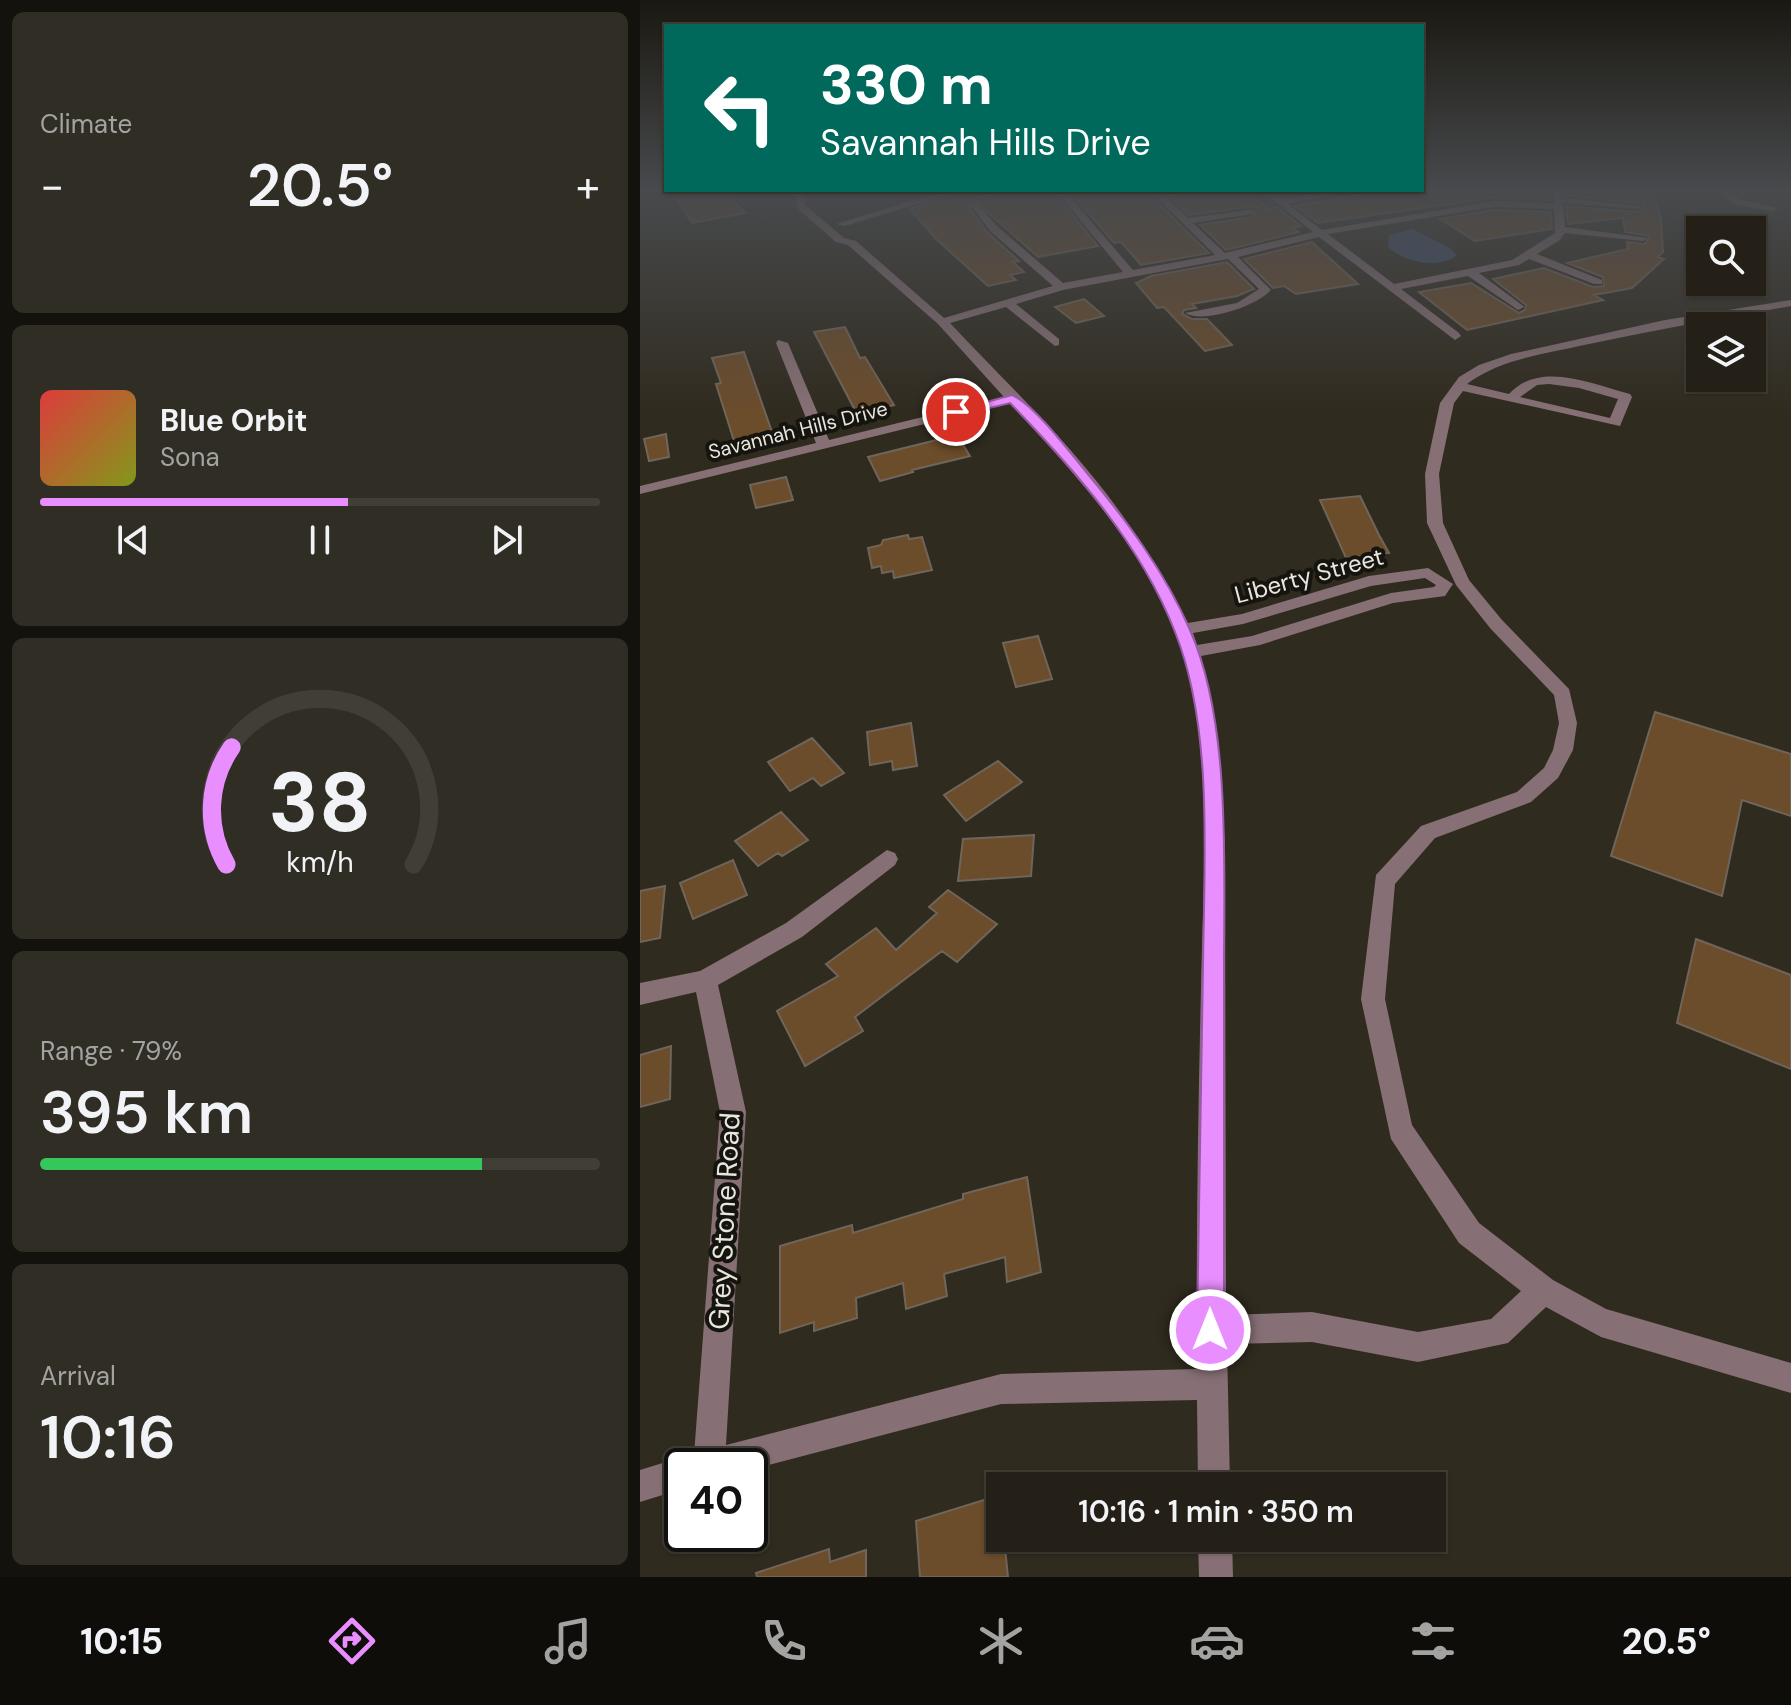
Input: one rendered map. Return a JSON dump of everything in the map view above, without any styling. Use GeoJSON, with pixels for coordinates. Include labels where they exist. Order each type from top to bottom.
{"type":"FeatureCollection","features":[{"type":"Feature","properties":{"kind":"street"},"geometry":{"type":"LineString","coordinates":[[878,266],[942,322],[1073,463],[1120,522],[1154,574],[1186,640],[1208,736],[1214,831],[1210,1330],[1214,1472]]}},
{"type":"Feature","properties":{"kind":"street"},"geometry":{"type":"LineString","coordinates":[[1036,266],[1061,287]]}},
{"type":"Feature","properties":{"kind":"street"},"geometry":{"type":"LineString","coordinates":[[1123,266],[1130,274]]}},
{"type":"Feature","properties":{"kind":"street"},"geometry":{"type":"LineString","coordinates":[[942,322],[1061,287],[1175,266]]}},
{"type":"Feature","properties":{"kind":"street"},"geometry":{"type":"LineString","coordinates":[[1191,313],[1246,303],[1262,294],[1265,290],[1262,285],[1239,266]]}},
{"type":"Feature","properties":{"kind":"street"},"geometry":{"type":"LineString","coordinates":[[1365,266],[1455,336]]}},
{"type":"Feature","properties":{"kind":"street"},"geometry":{"type":"LineString","coordinates":[[1393,287],[1504,266]]}},
{"type":"Feature","properties":{"kind":"street"},"geometry":{"type":"LineString","coordinates":[[1556,266],[1598,282]]}},
{"type":"Feature","properties":{"kind":"street"},"geometry":{"type":"LineString","coordinates":[[1471,273],[1518,307]]}},
{"type":"Feature","properties":{"kind":"street"},"geometry":{"type":"LineString","coordinates":[[1007,302],[1055,342]]}},
{"type":"Feature","properties":{"kind":"street"},"geometry":{"type":"LineString","coordinates":[[1791,303],[1665,324],[1515,357],[1483,368],[1464,380],[1447,403],[1432,474],[1435,523],[1453,582],[1563,693],[1568,723],[1563,750],[1551,773],[1524,797],[1428,832],[1384,881],[1373,999],[1400,1130],[1469,1233],[1543,1290],[1601,1322],[1791,1378]]}},
{"type":"Feature","properties":{"kind":"street"},"geometry":{"type":"LineString","coordinates":[[782,343],[824,445]]}},
{"type":"Feature","properties":{"kind":"street"},"geometry":{"type":"LineString","coordinates":[[1459,386],[1615,423],[1625,397],[1548,379],[1526,383],[1512,398]]}},
{"type":"Feature","properties":{"kind":"street","name":"Savannah Hills Drive"},"geometry":{"type":"LineString","coordinates":[[640,490],[1012,399]]}},
{"type":"Feature","properties":{"kind":"street","name":"Liberty Street"},"geometry":{"type":"LineString","coordinates":[[1186,640],[1243,619],[1369,581],[1428,573],[1453,582]]}},
{"type":"Feature","properties":{"kind":"street","name":"Liberty Street"},"geometry":{"type":"LineString","coordinates":[[1186,640],[1254,641],[1391,598],[1439,592],[1453,582]]}},
{"type":"Feature","properties":{"kind":"street"},"geometry":{"type":"LineString","coordinates":[[1332,591],[1346,612]]}},
{"type":"Feature","properties":{"kind":"street"},"geometry":{"type":"LineString","coordinates":[[640,994],[705,980],[794,930],[887,859]]}},
{"type":"Feature","properties":{"kind":"street","name":"Grey Stone Road"},"geometry":{"type":"LineString","coordinates":[[700,1448],[733,1112],[705,980]]}},
{"type":"Feature","properties":{"kind":"street"},"geometry":{"type":"LineString","coordinates":[[1210,1330],[1312,1327],[1418,1347],[1498,1333],[1543,1290]]}},
{"type":"Feature","properties":{"kind":"street"},"geometry":{"type":"LineString","coordinates":[[768,1450],[1001,1389],[1211,1384]]}},
{"type":"Feature","properties":{"kind":"street"},"geometry":{"type":"LineString","coordinates":[[640,1486],[664,1479]]}},
{"type":"Feature","properties":{"kind":"street"},"geometry":{"type":"LineString","coordinates":[[1215,1552],[1216,1577]]}},
{"type":"Feature","properties":{"kind":"building"},"geometry":{"type":"Polygon","coordinates":[[[965,266],[1017,266],[1024,272],[1010,275],[1016,280],[988,286],[965,266]]]}},
{"type":"Feature","properties":{"kind":"building"},"geometry":{"type":"Polygon","coordinates":[[[1207,266],[1231,266],[1254,289],[1237,296],[1192,304],[1196,308],[1184,310],[1182,314],[1192,319],[1207,319],[1232,345],[1205,351],[1164,307],[1157,308],[1136,283],[1151,276],[1207,266]]]}},
{"type":"Feature","properties":{"kind":"building"},"geometry":{"type":"Polygon","coordinates":[[[1251,266],[1338,266],[1358,284],[1296,294],[1284,286],[1273,288],[1251,266]]]}},
{"type":"Feature","properties":{"kind":"building"},"geometry":{"type":"Polygon","coordinates":[[[1574,266],[1657,266],[1632,288],[1594,295],[1603,300],[1467,330],[1419,292],[1471,283],[1519,313],[1525,310],[1526,305],[1493,279],[1544,268],[1593,287],[1604,286],[1603,277],[1574,266]]]}},
{"type":"Feature","properties":{"kind":"building"},"geometry":{"type":"Polygon","coordinates":[[[1084,299],[1104,316],[1076,323],[1055,307],[1084,299]]]}},
{"type":"Feature","properties":{"kind":"building"},"geometry":{"type":"Polygon","coordinates":[[[845,327],[860,358],[865,357],[894,405],[857,414],[814,332],[845,327]]]}},
{"type":"Feature","properties":{"kind":"building"},"geometry":{"type":"Polygon","coordinates":[[[744,352],[772,432],[734,441],[716,384],[721,383],[712,358],[744,352]]]}},
{"type":"Feature","properties":{"kind":"building"},"geometry":{"type":"Polygon","coordinates":[[[666,434],[669,457],[649,461],[644,439],[666,434]]]}},
{"type":"Feature","properties":{"kind":"building"},"geometry":{"type":"Polygon","coordinates":[[[957,435],[970,456],[880,481],[868,457],[957,435]]]}},
{"type":"Feature","properties":{"kind":"building"},"geometry":{"type":"Polygon","coordinates":[[[786,477],[793,500],[756,508],[750,485],[786,477]]]}},
{"type":"Feature","properties":{"kind":"building"},"geometry":{"type":"Polygon","coordinates":[[[1360,496],[1389,553],[1346,558],[1320,500],[1360,496]]]}},
{"type":"Feature","properties":{"kind":"building"},"geometry":{"type":"Polygon","coordinates":[[[908,535],[909,539],[922,537],[932,570],[894,578],[893,571],[882,573],[881,566],[872,568],[868,548],[881,545],[883,540],[908,535]]]}},
{"type":"Feature","properties":{"kind":"building"},"geometry":{"type":"Polygon","coordinates":[[[1038,636],[1052,679],[1016,687],[1003,643],[1038,636]]]}},
{"type":"Feature","properties":{"kind":"building"},"geometry":{"type":"Polygon","coordinates":[[[1655,712],[1791,754],[1791,816],[1742,800],[1722,896],[1611,856],[1655,712]]]}},
{"type":"Feature","properties":{"kind":"building"},"geometry":{"type":"Polygon","coordinates":[[[911,723],[917,766],[893,770],[892,761],[870,765],[867,732],[911,723]]]}},
{"type":"Feature","properties":{"kind":"building"},"geometry":{"type":"Polygon","coordinates":[[[812,738],[844,773],[821,786],[813,778],[790,791],[768,762],[812,738]]]}},
{"type":"Feature","properties":{"kind":"building"},"geometry":{"type":"Polygon","coordinates":[[[998,761],[1022,782],[966,821],[944,795],[998,761]]]}},
{"type":"Feature","properties":{"kind":"building"},"geometry":{"type":"Polygon","coordinates":[[[781,812],[808,840],[758,866],[735,841],[781,812]]]}},
{"type":"Feature","properties":{"kind":"building"},"geometry":{"type":"Polygon","coordinates":[[[1034,835],[1031,876],[958,881],[963,839],[1034,835]]]}},
{"type":"Feature","properties":{"kind":"building"},"geometry":{"type":"Polygon","coordinates":[[[733,860],[747,895],[693,919],[680,883],[733,860]]]}},
{"type":"Feature","properties":{"kind":"building"},"geometry":{"type":"Polygon","coordinates":[[[665,886],[660,938],[640,942],[640,891],[665,886]]]}},
{"type":"Feature","properties":{"kind":"building"},"geometry":{"type":"Polygon","coordinates":[[[948,890],[997,924],[957,962],[942,951],[855,1017],[863,1031],[805,1066],[777,1011],[838,976],[826,964],[876,928],[896,950],[937,913],[929,907],[948,890]]]}},
{"type":"Feature","properties":{"kind":"building"},"geometry":{"type":"Polygon","coordinates":[[[1696,939],[1791,975],[1791,1069],[1677,1023],[1696,939]]]}},
{"type":"Feature","properties":{"kind":"building"},"geometry":{"type":"Polygon","coordinates":[[[671,1046],[670,1099],[640,1107],[640,1055],[671,1046]]]}},
{"type":"Feature","properties":{"kind":"building"},"geometry":{"type":"Polygon","coordinates":[[[1027,1177],[1041,1272],[1007,1282],[1005,1257],[944,1274],[947,1296],[906,1309],[903,1283],[856,1298],[857,1318],[814,1331],[814,1322],[780,1333],[780,1246],[852,1225],[853,1233],[963,1199],[963,1194],[1027,1177]]]}},
{"type":"Feature","properties":{"kind":"building"},"geometry":{"type":"Polygon","coordinates":[[[986,1499],[986,1552],[1005,1552],[1008,1577],[920,1577],[916,1521],[986,1499]]]}},
{"type":"Feature","properties":{"kind":"building"},"geometry":{"type":"Polygon","coordinates":[[[829,1549],[830,1562],[866,1550],[866,1577],[757,1577],[756,1573],[829,1549]]]}},
{"type":"Feature","properties":{"kind":"route"},"geometry":{"type":"LineString","coordinates":[[956,412],[1012,399],[1052,439],[1114,514],[1154,574],[1171,604],[1192,655],[1208,736],[1214,846],[1210,1330]]}}]}
